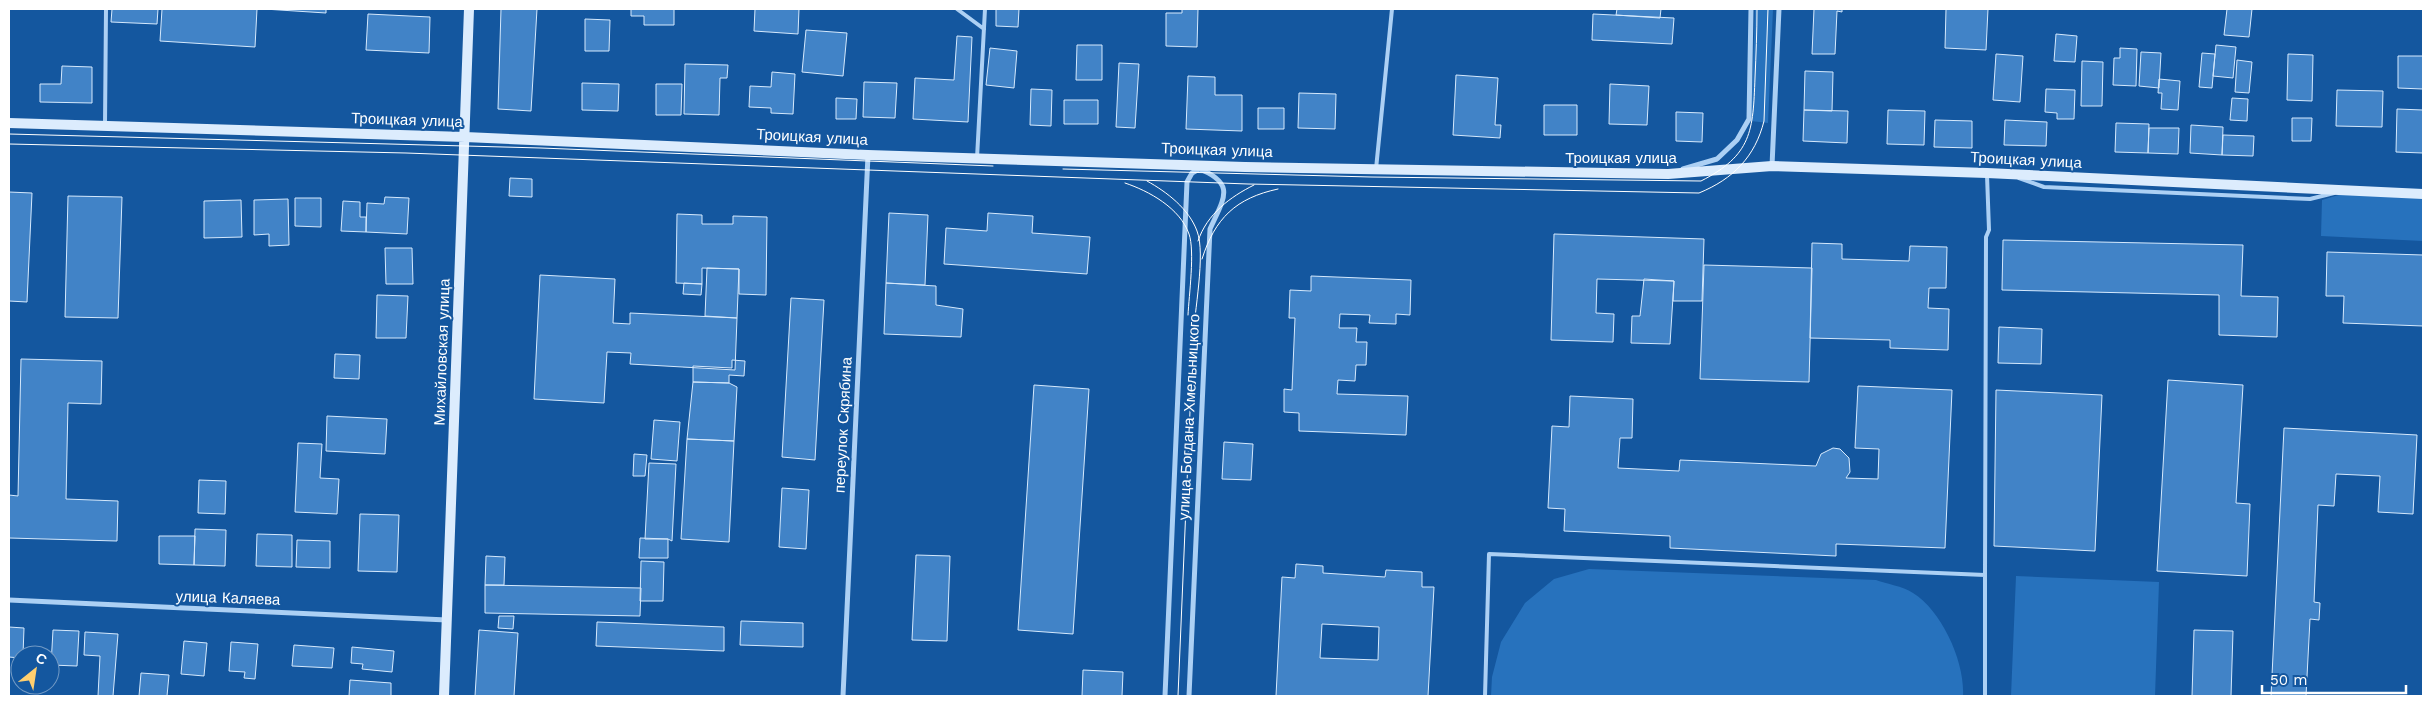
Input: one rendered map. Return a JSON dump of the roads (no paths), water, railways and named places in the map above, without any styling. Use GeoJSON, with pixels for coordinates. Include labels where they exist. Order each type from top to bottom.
{"type":"FeatureCollection","features":[{"type":"Feature","properties":{"kind":"street","name":"Михайловская улица"},"geometry":{"type":"LineString","coordinates":[[444,696],[469,9]]}},
{"type":"Feature","properties":{"kind":"street"},"geometry":{"type":"LineString","coordinates":[[1668,174],[1717,159],[1737,140],[1749,119],[1751,9]]}},
{"type":"Feature","properties":{"kind":"street"},"geometry":{"type":"LineString","coordinates":[[1772,166],[1779,9]]}},
{"type":"Feature","properties":{"kind":"street","name":"Троицкая улица"},"geometry":{"type":"LineString","coordinates":[[9,123],[465,137],[868,155],[1226,166],[1668,174],[1772,166],[1987,173],[2423,194]]}},
{"type":"Feature","properties":{"kind":"street","name":"переулок Скрябина"},"geometry":{"type":"LineString","coordinates":[[843,696],[868,155]]}},
{"type":"Feature","properties":{"kind":"street","name":"улица Богдана Хмельницкого"},"geometry":{"type":"LineString","coordinates":[[1186,164],[1212,174],[1222,183],[1225,197],[1210,229],[1189,696]]}},
{"type":"Feature","properties":{"kind":"street"},"geometry":{"type":"LineString","coordinates":[[1197,168],[1226,166]]}},
{"type":"Feature","properties":{"kind":"street","name":"улица Богдана Хмельницкого"},"geometry":{"type":"LineString","coordinates":[[1165,696],[1187,182],[1197,168]]}},
{"type":"Feature","properties":{"kind":"street","name":"улица Каляева"},"geometry":{"type":"LineString","coordinates":[[9,600],[447,620]]}},
{"type":"Feature","properties":{"kind":"lane"},"geometry":{"type":"LineString","coordinates":[[105,125],[106,9]]}},
{"type":"Feature","properties":{"kind":"lane"},"geometry":{"type":"LineString","coordinates":[[957,9],[984,29]]}},
{"type":"Feature","properties":{"kind":"lane"},"geometry":{"type":"LineString","coordinates":[[977,158],[985,9]]}},
{"type":"Feature","properties":{"kind":"lane"},"geometry":{"type":"LineString","coordinates":[[1376,169],[1392,9]]}},
{"type":"Feature","properties":{"kind":"lane"},"geometry":{"type":"LineString","coordinates":[[1985,696],[1986,237],[1989,230],[1987,173]]}},
{"type":"Feature","properties":{"kind":"lane"},"geometry":{"type":"LineString","coordinates":[[1485,696],[1489,554],[1985,575]]}},
{"type":"Feature","properties":{"kind":"tram line"},"geometry":{"type":"LineString","coordinates":[[1063,169],[1371,177],[1701,181],[1731,161],[1740,151],[1746,140],[1753,113],[1757,9]]}},
{"type":"Feature","properties":{"kind":"tram line"},"geometry":{"type":"LineString","coordinates":[[9,144],[406,153],[1248,184],[1699,193],[1732,174],[1748,156],[1760,134],[1764,121],[1768,9]]}},
{"type":"Feature","properties":{"kind":"tram line"},"geometry":{"type":"LineString","coordinates":[[9,134],[541,148],[993,166]]}},
{"type":"Feature","properties":{"kind":"tram line"},"geometry":{"type":"LineString","coordinates":[[1147,181],[1170,196],[1189,215],[1197,231],[1200,254],[1193,340],[1178,696]]}},
{"type":"Feature","properties":{"kind":"tram line"},"geometry":{"type":"LineString","coordinates":[[1125,183],[1163,202],[1179,216],[1185,225],[1189,234],[1192,251],[1188,315]]}},
{"type":"Feature","properties":{"kind":"tram line"},"geometry":{"type":"LineString","coordinates":[[1198,241],[1207,223],[1220,207],[1254,185]]}},
{"type":"Feature","properties":{"kind":"tram line"},"geometry":{"type":"LineString","coordinates":[[1202,259],[1213,232],[1229,212],[1250,198],[1278,189]]}}]}
